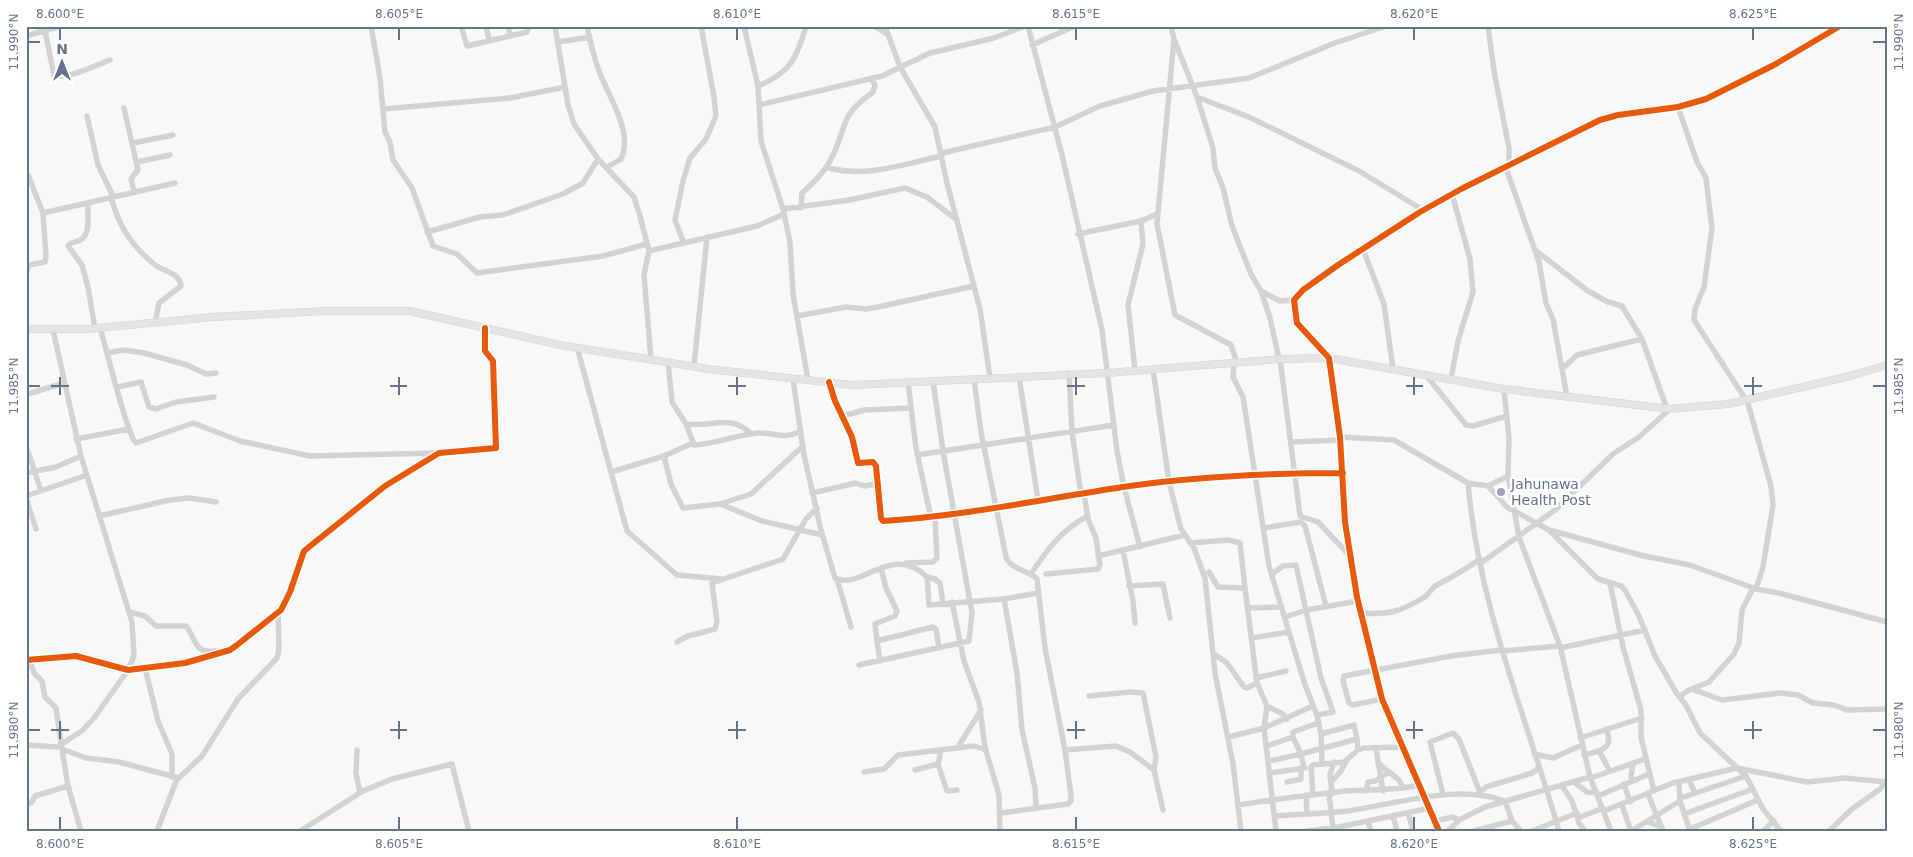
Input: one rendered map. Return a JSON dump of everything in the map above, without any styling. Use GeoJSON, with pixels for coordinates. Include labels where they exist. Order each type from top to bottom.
{"type":"FeatureCollection","features":[{"type":"Feature","properties":{"kind":"main road"},"geometry":{"type":"LineString","coordinates":[[26,329],[98,328],[213,316],[362,310],[410,312],[577,347],[694,366],[863,386],[1108,372],[1280,359],[1329,358],[1504,389],[1668,409],[1699,408],[1746,400],[1850,376],[1887,365]]}},
{"type":"Feature","properties":{"kind":"street"},"geometry":{"type":"LineString","coordinates":[[26,36],[62,26]]}},
{"type":"Feature","properties":{"kind":"street"},"geometry":{"type":"LineString","coordinates":[[371,26],[383,109],[383,127],[390,142],[393,160],[412,188],[433,246],[457,254],[477,273],[603,256],[647,244]]}},
{"type":"Feature","properties":{"kind":"street"},"geometry":{"type":"LineString","coordinates":[[461,26],[467,46],[510,34],[527,32],[529,26]]}},
{"type":"Feature","properties":{"kind":"street"},"geometry":{"type":"LineString","coordinates":[[486,26],[489,39]]}},
{"type":"Feature","properties":{"kind":"street"},"geometry":{"type":"LineString","coordinates":[[508,26],[510,34]]}},
{"type":"Feature","properties":{"kind":"street"},"geometry":{"type":"LineString","coordinates":[[554,26],[564,87],[574,124],[598,159],[634,198],[649,251],[644,275],[651,359]]}},
{"type":"Feature","properties":{"kind":"street"},"geometry":{"type":"LineString","coordinates":[[587,26],[599,72],[616,111],[625,143],[621,159],[606,168]]}},
{"type":"Feature","properties":{"kind":"street"},"geometry":{"type":"LineString","coordinates":[[683,241],[675,220],[683,180],[690,158],[706,139],[716,116],[701,26]]}},
{"type":"Feature","properties":{"kind":"street"},"geometry":{"type":"LineString","coordinates":[[744,26],[758,86],[761,141],[784,212],[790,242],[797,316],[808,380]]}},
{"type":"Feature","properties":{"kind":"street"},"geometry":{"type":"LineString","coordinates":[[758,86],[772,80],[789,67],[800,46],[806,26]]}},
{"type":"Feature","properties":{"kind":"street"},"geometry":{"type":"LineString","coordinates":[[874,26],[887,35]]}},
{"type":"Feature","properties":{"kind":"street"},"geometry":{"type":"LineString","coordinates":[[885,26],[900,67],[935,127],[974,286],[990,378]]}},
{"type":"Feature","properties":{"kind":"street"},"geometry":{"type":"LineString","coordinates":[[759,105],[872,78],[891,72],[930,53],[994,38],[1026,26],[1055,127],[1078,234],[1102,330],[1124,487],[1140,547]]}},
{"type":"Feature","properties":{"kind":"street"},"geometry":{"type":"LineString","coordinates":[[1032,44],[1075,26]]}},
{"type":"Feature","properties":{"kind":"street"},"geometry":{"type":"LineString","coordinates":[[1171,26],[1213,148],[1215,168],[1223,188],[1232,226],[1251,274],[1261,292],[1270,318],[1280,359],[1300,516],[1318,522],[1351,557]]}},
{"type":"Feature","properties":{"kind":"street"},"geometry":{"type":"LineString","coordinates":[[826,167],[851,172],[888,169],[1055,127],[1100,106],[1134,95],[1249,78],[1335,43],[1386,26]]}},
{"type":"Feature","properties":{"kind":"street"},"geometry":{"type":"LineString","coordinates":[[1488,26],[1494,71],[1510,156],[1507,167],[1535,250],[1546,303],[1553,319],[1567,397]]}},
{"type":"Feature","properties":{"kind":"street"},"geometry":{"type":"LineString","coordinates":[[1261,292],[1280,300],[1294,300],[1303,290],[1363,249],[1423,210],[1452,194],[1600,120],[1618,114],[1678,108],[1706,99],[1774,65],[1840,26]]}},
{"type":"Feature","properties":{"kind":"street"},"geometry":{"type":"LineString","coordinates":[[44,31],[54,75],[58,77],[110,60]]}},
{"type":"Feature","properties":{"kind":"street"},"geometry":{"type":"LineString","coordinates":[[558,42],[590,37]]}},
{"type":"Feature","properties":{"kind":"street"},"geometry":{"type":"LineString","coordinates":[[1174,39],[1157,224],[1175,316],[1231,345],[1236,363],[1233,378],[1242,392],[1269,566],[1280,607],[1317,715],[1322,762]]}},
{"type":"Feature","properties":{"kind":"street"},"geometry":{"type":"LineString","coordinates":[[801,208],[802,193],[816,181],[832,158],[846,118],[858,104],[873,92],[875,86],[872,78]]}},
{"type":"Feature","properties":{"kind":"street"},"geometry":{"type":"LineString","coordinates":[[383,109],[510,98],[564,87]]}},
{"type":"Feature","properties":{"kind":"street"},"geometry":{"type":"LineString","coordinates":[[1197,97],[1249,117],[1360,171],[1423,210]]}},
{"type":"Feature","properties":{"kind":"street"},"geometry":{"type":"LineString","coordinates":[[124,108],[137,162],[138,173],[131,180],[134,191]]}},
{"type":"Feature","properties":{"kind":"street"},"geometry":{"type":"LineString","coordinates":[[1678,108],[1697,162],[1706,178],[1712,228],[1704,287],[1695,309],[1694,320],[1746,400],[1771,486],[1773,505],[1765,558],[1754,588],[1742,610],[1739,622],[1739,643],[1734,654],[1709,682],[1679,697]]}},
{"type":"Feature","properties":{"kind":"street"},"geometry":{"type":"LineString","coordinates":[[87,116],[98,166],[112,196],[118,220],[128,237],[157,266],[176,275],[180,280],[181,286],[159,303],[154,323]]}},
{"type":"Feature","properties":{"kind":"street"},"geometry":{"type":"LineString","coordinates":[[133,143],[173,135]]}},
{"type":"Feature","properties":{"kind":"street"},"geometry":{"type":"LineString","coordinates":[[137,162],[170,155]]}},
{"type":"Feature","properties":{"kind":"street"},"geometry":{"type":"LineString","coordinates":[[427,232],[480,217],[503,215],[563,194],[583,183],[598,159]]}},
{"type":"Feature","properties":{"kind":"street"},"geometry":{"type":"LineString","coordinates":[[26,273],[30,264],[42,263],[45,260],[46,227],[43,213],[28,175]]}},
{"type":"Feature","properties":{"kind":"street"},"geometry":{"type":"LineString","coordinates":[[43,213],[175,183]]}},
{"type":"Feature","properties":{"kind":"street"},"geometry":{"type":"LineString","coordinates":[[649,251],[683,241],[757,226],[784,212],[905,188],[927,197],[957,220]]}},
{"type":"Feature","properties":{"kind":"street"},"geometry":{"type":"LineString","coordinates":[[1451,379],[1458,341],[1473,292],[1470,259],[1452,194]]}},
{"type":"Feature","properties":{"kind":"street"},"geometry":{"type":"LineString","coordinates":[[88,203],[87,232],[82,239],[70,243],[68,246],[82,265],[98,328],[108,353],[129,429],[136,443],[193,423],[240,441],[310,456],[438,453],[496,448],[493,361],[485,351],[485,328]]}},
{"type":"Feature","properties":{"kind":"street"},"geometry":{"type":"LineString","coordinates":[[1078,234],[1141,221],[1157,214]]}},
{"type":"Feature","properties":{"kind":"street"},"geometry":{"type":"LineString","coordinates":[[1135,370],[1128,305],[1143,244],[1141,221]]}},
{"type":"Feature","properties":{"kind":"street"},"geometry":{"type":"LineString","coordinates":[[694,366],[707,237]]}},
{"type":"Feature","properties":{"kind":"street"},"geometry":{"type":"LineString","coordinates":[[1363,249],[1384,304],[1393,368]]}},
{"type":"Feature","properties":{"kind":"street"},"geometry":{"type":"LineString","coordinates":[[1361,613],[1387,614],[1398,611],[1425,597],[1434,587],[1519,537],[1576,492],[1613,454],[1639,437],[1668,409],[1642,339],[1622,306],[1608,302],[1588,291],[1535,250]]}},
{"type":"Feature","properties":{"kind":"street"},"geometry":{"type":"LineString","coordinates":[[797,316],[846,307],[866,309],[878,307],[974,286]]}},
{"type":"Feature","properties":{"kind":"street"},"geometry":{"type":"LineString","coordinates":[[1294,300],[1297,323],[1329,358],[1341,439],[1345,522],[1358,601],[1382,699],[1401,747],[1420,785],[1439,831]]}},
{"type":"Feature","properties":{"kind":"street"},"geometry":{"type":"LineString","coordinates":[[53,330],[76,438],[129,612],[135,649],[128,670],[88,724],[61,747]]}},
{"type":"Feature","properties":{"kind":"street"},"geometry":{"type":"LineString","coordinates":[[1562,369],[1577,355],[1642,339]]}},
{"type":"Feature","properties":{"kind":"street"},"geometry":{"type":"LineString","coordinates":[[577,347],[624,525],[635,539],[677,576],[722,579]]}},
{"type":"Feature","properties":{"kind":"street"},"geometry":{"type":"LineString","coordinates":[[108,353],[123,350],[144,353],[206,374],[216,374]]}},
{"type":"Feature","properties":{"kind":"street"},"geometry":{"type":"LineString","coordinates":[[668,361],[672,402],[686,424],[693,444]]}},
{"type":"Feature","properties":{"kind":"street"},"geometry":{"type":"LineString","coordinates":[[1153,369],[1168,482],[1181,529],[1190,543],[1205,578],[1219,696],[1229,737],[1241,831]]}},
{"type":"Feature","properties":{"kind":"street"},"geometry":{"type":"LineString","coordinates":[[1046,574],[1098,569],[1096,538],[1082,494],[1072,432],[1069,373]]}},
{"type":"Feature","properties":{"kind":"street"},"geometry":{"type":"LineString","coordinates":[[1426,375],[1466,425],[1473,426],[1507,416]]}},
{"type":"Feature","properties":{"kind":"street"},"geometry":{"type":"LineString","coordinates":[[1019,377],[1038,500]]}},
{"type":"Feature","properties":{"kind":"street"},"geometry":{"type":"LineString","coordinates":[[793,379],[799,432],[812,493],[834,576],[837,579],[851,627]]}},
{"type":"Feature","properties":{"kind":"street"},"geometry":{"type":"LineString","coordinates":[[974,380],[984,444],[1008,563],[1031,574],[1036,579],[1045,648],[1064,750],[1071,801],[1059,805],[1001,813]]}},
{"type":"Feature","properties":{"kind":"street"},"geometry":{"type":"LineString","coordinates":[[860,665],[970,641],[973,623],[955,514],[942,451],[934,381]]}},
{"type":"Feature","properties":{"kind":"street"},"geometry":{"type":"LineString","coordinates":[[118,387],[141,382],[149,406],[156,409],[176,402],[214,397]]}},
{"type":"Feature","properties":{"kind":"street"},"geometry":{"type":"LineString","coordinates":[[830,382],[835,401],[852,437],[858,463],[873,462],[877,472],[881,518],[884,521],[933,518],[997,506],[1168,482],[1256,475],[1343,473]]}},
{"type":"Feature","properties":{"kind":"street"},"geometry":{"type":"LineString","coordinates":[[837,579],[852,578],[881,568],[906,563],[933,562],[937,558],[933,518],[917,455],[908,382]]}},
{"type":"Feature","properties":{"kind":"street"},"geometry":{"type":"LineString","coordinates":[[28,394],[64,383]]}},
{"type":"Feature","properties":{"kind":"street"},"geometry":{"type":"LineString","coordinates":[[1504,389],[1509,438],[1508,476],[1519,537],[1560,647],[1590,777],[1610,830]]}},
{"type":"Feature","properties":{"kind":"street"},"geometry":{"type":"LineString","coordinates":[[843,416],[864,410],[910,408]]}},
{"type":"Feature","properties":{"kind":"street"},"geometry":{"type":"LineString","coordinates":[[686,424],[698,426],[733,422],[743,425],[751,434]]}},
{"type":"Feature","properties":{"kind":"street"},"geometry":{"type":"LineString","coordinates":[[917,455],[1114,425]]}},
{"type":"Feature","properties":{"kind":"street"},"geometry":{"type":"LineString","coordinates":[[76,438],[129,429]]}},
{"type":"Feature","properties":{"kind":"street"},"geometry":{"type":"LineString","coordinates":[[611,472],[664,456],[693,444],[751,434],[785,437],[799,432]]}},
{"type":"Feature","properties":{"kind":"street"},"geometry":{"type":"LineString","coordinates":[[1292,442],[1341,439],[1394,440],[1468,483],[1488,486],[1508,476]]}},
{"type":"Feature","properties":{"kind":"street"},"geometry":{"type":"LineString","coordinates":[[664,456],[671,484],[681,506],[686,508],[720,504],[750,494],[802,447]]}},
{"type":"Feature","properties":{"kind":"street"},"geometry":{"type":"LineString","coordinates":[[28,451],[41,491]]}},
{"type":"Feature","properties":{"kind":"street"},"geometry":{"type":"LineString","coordinates":[[81,831],[68,786],[56,708],[45,697],[42,681],[34,673],[28,659],[76,656],[128,670],[175,665],[230,650],[278,613],[290,592],[304,551],[384,486],[438,453]]}},
{"type":"Feature","properties":{"kind":"street"},"geometry":{"type":"LineString","coordinates":[[26,473],[56,467],[81,456]]}},
{"type":"Feature","properties":{"kind":"street"},"geometry":{"type":"LineString","coordinates":[[36,529],[26,497],[87,475]]}},
{"type":"Feature","properties":{"kind":"street"},"geometry":{"type":"LineString","coordinates":[[1468,483],[1471,516],[1501,651],[1559,831]]}},
{"type":"Feature","properties":{"kind":"street"},"geometry":{"type":"LineString","coordinates":[[812,493],[856,484],[864,486],[877,484]]}},
{"type":"Feature","properties":{"kind":"street"},"geometry":{"type":"LineString","coordinates":[[1488,486],[1501,502],[1514,513],[1549,530],[1644,556],[1690,565],[1754,588],[1779,592],[1887,622]]}},
{"type":"Feature","properties":{"kind":"street"},"geometry":{"type":"LineString","coordinates":[[99,516],[170,500],[189,498],[216,502]]}},
{"type":"Feature","properties":{"kind":"street"},"geometry":{"type":"LineString","coordinates":[[720,504],[762,521],[822,534]]}},
{"type":"Feature","properties":{"kind":"street"},"geometry":{"type":"LineString","coordinates":[[677,642],[688,636],[715,629],[717,622],[710,585],[722,579],[783,559],[800,529],[817,508]]}},
{"type":"Feature","properties":{"kind":"street"},"geometry":{"type":"LineString","coordinates":[[1031,574],[1051,545],[1068,529],[1088,516]]}},
{"type":"Feature","properties":{"kind":"street"},"geometry":{"type":"LineString","coordinates":[[1264,528],[1301,522],[1305,526],[1326,606]]}},
{"type":"Feature","properties":{"kind":"street"},"geometry":{"type":"LineString","coordinates":[[1549,530],[1598,579],[1620,586],[1625,590],[1645,630],[1655,656],[1700,733],[1746,776],[1758,800],[1781,831]]}},
{"type":"Feature","properties":{"kind":"street"},"geometry":{"type":"LineString","coordinates":[[1098,556],[1185,535]]}},
{"type":"Feature","properties":{"kind":"street"},"geometry":{"type":"LineString","coordinates":[[1190,543],[1229,540],[1240,543],[1257,680],[1267,706],[1264,728],[1274,799],[1276,831]]}},
{"type":"Feature","properties":{"kind":"street"},"geometry":{"type":"LineString","coordinates":[[1124,550],[1135,623]]}},
{"type":"Feature","properties":{"kind":"street"},"geometry":{"type":"LineString","coordinates":[[906,563],[940,583],[943,603]]}},
{"type":"Feature","properties":{"kind":"street"},"geometry":{"type":"LineString","coordinates":[[1272,574],[1283,566],[1296,565],[1321,678],[1333,712],[1317,715]]}},
{"type":"Feature","properties":{"kind":"street"},"geometry":{"type":"LineString","coordinates":[[880,661],[875,624],[895,616],[897,611],[886,588],[881,568]]}},
{"type":"Feature","properties":{"kind":"street"},"geometry":{"type":"LineString","coordinates":[[1209,572],[1218,587],[1245,588]]}},
{"type":"Feature","properties":{"kind":"street"},"geometry":{"type":"LineString","coordinates":[[927,577],[929,605],[1004,599],[1038,593]]}},
{"type":"Feature","properties":{"kind":"street"},"geometry":{"type":"LineString","coordinates":[[1610,583],[1642,718],[1641,737],[1651,793],[1663,829]]}},
{"type":"Feature","properties":{"kind":"street"},"geometry":{"type":"LineString","coordinates":[[1129,586],[1163,584],[1170,618]]}},
{"type":"Feature","properties":{"kind":"street"},"geometry":{"type":"LineString","coordinates":[[1004,599],[1016,673],[1022,730],[1035,788],[1036,807]]}},
{"type":"Feature","properties":{"kind":"street"},"geometry":{"type":"LineString","coordinates":[[1285,618],[1307,610],[1358,601]]}},
{"type":"Feature","properties":{"kind":"street"},"geometry":{"type":"LineString","coordinates":[[952,602],[964,661],[981,710],[986,750],[999,795],[1000,831]]}},
{"type":"Feature","properties":{"kind":"street"},"geometry":{"type":"LineString","coordinates":[[1248,608],[1280,607]]}},
{"type":"Feature","properties":{"kind":"street"},"geometry":{"type":"LineString","coordinates":[[129,612],[145,616],[156,626],[186,626],[191,640],[209,652],[215,651]]}},
{"type":"Feature","properties":{"kind":"street"},"geometry":{"type":"LineString","coordinates":[[26,745],[50,748],[61,747],[86,758],[119,762],[174,778],[182,777],[202,756],[238,699],[277,658],[279,649],[278,613]]}},
{"type":"Feature","properties":{"kind":"street"},"geometry":{"type":"LineString","coordinates":[[877,641],[933,627],[936,629],[939,648]]}},
{"type":"Feature","properties":{"kind":"street"},"geometry":{"type":"LineString","coordinates":[[1382,699],[1349,703],[1343,681],[1344,676],[1450,656],[1560,647],[1645,630]]}},
{"type":"Feature","properties":{"kind":"street"},"geometry":{"type":"LineString","coordinates":[[1252,638],[1289,632]]}},
{"type":"Feature","properties":{"kind":"street"},"geometry":{"type":"LineString","coordinates":[[1214,654],[1227,663],[1244,687],[1247,688],[1257,680],[1286,671]]}},
{"type":"Feature","properties":{"kind":"street"},"geometry":{"type":"LineString","coordinates":[[144,668],[158,721],[172,754],[174,778],[157,831]]}},
{"type":"Feature","properties":{"kind":"street"},"geometry":{"type":"LineString","coordinates":[[1692,689],[1722,700],[1788,693],[1798,695],[1813,702],[1834,704],[1847,710],[1887,709]]}},
{"type":"Feature","properties":{"kind":"street"},"geometry":{"type":"LineString","coordinates":[[1089,696],[1143,693],[1156,758],[1154,770],[1164,810]]}},
{"type":"Feature","properties":{"kind":"street"},"geometry":{"type":"LineString","coordinates":[[1267,706],[1283,714],[1286,718]]}},
{"type":"Feature","properties":{"kind":"street"},"geometry":{"type":"LineString","coordinates":[[1229,737],[1264,728],[1313,706]]}},
{"type":"Feature","properties":{"kind":"street"},"geometry":{"type":"LineString","coordinates":[[958,747],[981,710]]}},
{"type":"Feature","properties":{"kind":"street"},"geometry":{"type":"LineString","coordinates":[[1534,754],[1553,758],[1606,729],[1642,718]]}},
{"type":"Feature","properties":{"kind":"street"},"geometry":{"type":"LineString","coordinates":[[1287,782],[1301,780],[1301,754],[1293,732],[1318,723]]}},
{"type":"Feature","properties":{"kind":"street"},"geometry":{"type":"LineString","coordinates":[[1320,734],[1354,725],[1358,750]]}},
{"type":"Feature","properties":{"kind":"street"},"geometry":{"type":"LineString","coordinates":[[1584,755],[1599,751],[1609,744],[1610,738],[1606,729]]}},
{"type":"Feature","properties":{"kind":"street"},"geometry":{"type":"LineString","coordinates":[[1443,794],[1430,742],[1453,733],[1459,739],[1480,793]]}},
{"type":"Feature","properties":{"kind":"street"},"geometry":{"type":"LineString","coordinates":[[1267,746],[1293,736]]}},
{"type":"Feature","properties":{"kind":"street"},"geometry":{"type":"LineString","coordinates":[[1269,761],[1357,739]]}},
{"type":"Feature","properties":{"kind":"street"},"geometry":{"type":"LineString","coordinates":[[864,772],[884,769],[898,755],[974,746],[986,750]]}},
{"type":"Feature","properties":{"kind":"street"},"geometry":{"type":"LineString","coordinates":[[1064,750],[1116,746],[1130,752],[1154,770]]}},
{"type":"Feature","properties":{"kind":"street"},"geometry":{"type":"LineString","coordinates":[[1331,782],[1341,771],[1346,761],[1358,750],[1401,747]]}},
{"type":"Feature","properties":{"kind":"street"},"geometry":{"type":"LineString","coordinates":[[1376,748],[1383,791]]}},
{"type":"Feature","properties":{"kind":"street"},"geometry":{"type":"LineString","coordinates":[[357,750],[356,773],[360,793]]}},
{"type":"Feature","properties":{"kind":"street"},"geometry":{"type":"LineString","coordinates":[[941,750],[938,764],[947,791],[958,790]]}},
{"type":"Feature","properties":{"kind":"street"},"geometry":{"type":"LineString","coordinates":[[1599,751],[1610,771]]}},
{"type":"Feature","properties":{"kind":"street"},"geometry":{"type":"LineString","coordinates":[[1448,831],[1459,820],[1485,807],[1562,786],[1645,760]]}},
{"type":"Feature","properties":{"kind":"street"},"geometry":{"type":"LineString","coordinates":[[1270,773],[1311,767],[1322,762],[1346,761]]}},
{"type":"Feature","properties":{"kind":"street"},"geometry":{"type":"LineString","coordinates":[[1333,828],[1330,794],[1334,762]]}},
{"type":"Feature","properties":{"kind":"street"},"geometry":{"type":"LineString","coordinates":[[1378,763],[1399,780],[1404,788]]}},
{"type":"Feature","properties":{"kind":"street"},"geometry":{"type":"LineString","coordinates":[[1632,780],[1633,763]]}},
{"type":"Feature","properties":{"kind":"street"},"geometry":{"type":"LineString","coordinates":[[300,831],[308,829],[360,793],[392,780],[452,764],[469,831]]}},
{"type":"Feature","properties":{"kind":"street"},"geometry":{"type":"LineString","coordinates":[[915,770],[938,764]]}},
{"type":"Feature","properties":{"kind":"street"},"geometry":{"type":"LineString","coordinates":[[1307,814],[1311,767]]}},
{"type":"Feature","properties":{"kind":"street"},"geometry":{"type":"LineString","coordinates":[[1480,793],[1486,787],[1532,773],[1539,768]]}},
{"type":"Feature","properties":{"kind":"street"},"geometry":{"type":"LineString","coordinates":[[1532,831],[1556,821],[1622,805],[1679,782],[1737,768],[1807,782],[1845,778],[1886,782]]}},
{"type":"Feature","properties":{"kind":"street"},"geometry":{"type":"LineString","coordinates":[[1730,770],[1737,781]]}},
{"type":"Feature","properties":{"kind":"street"},"geometry":{"type":"LineString","coordinates":[[1366,791],[1368,782],[1381,778],[1389,772]]}},
{"type":"Feature","properties":{"kind":"street"},"geometry":{"type":"LineString","coordinates":[[1574,782],[1587,792],[1597,794],[1649,774]]}},
{"type":"Feature","properties":{"kind":"street"},"geometry":{"type":"LineString","coordinates":[[1622,805],[1631,831],[1658,816],[1681,799],[1737,781],[1746,776]]}},
{"type":"Feature","properties":{"kind":"street"},"geometry":{"type":"LineString","coordinates":[[1689,780],[1695,793]]}},
{"type":"Feature","properties":{"kind":"street"},"geometry":{"type":"LineString","coordinates":[[1679,782],[1684,814],[1690,830],[1758,800]]}},
{"type":"Feature","properties":{"kind":"street"},"geometry":{"type":"LineString","coordinates":[[1829,831],[1852,809],[1880,789],[1886,782]]}},
{"type":"Feature","properties":{"kind":"street"},"geometry":{"type":"LineString","coordinates":[[1624,784],[1630,802]]}},
{"type":"Feature","properties":{"kind":"street"},"geometry":{"type":"LineString","coordinates":[[1238,805],[1309,795],[1383,791],[1420,785]]}},
{"type":"Feature","properties":{"kind":"street"},"geometry":{"type":"LineString","coordinates":[[26,805],[32,802],[35,796],[68,786]]}},
{"type":"Feature","properties":{"kind":"street"},"geometry":{"type":"LineString","coordinates":[[1562,786],[1585,831]]}},
{"type":"Feature","properties":{"kind":"street"},"geometry":{"type":"LineString","coordinates":[[1684,814],[1753,789]]}},
{"type":"Feature","properties":{"kind":"street"},"geometry":{"type":"LineString","coordinates":[[1275,816],[1331,812],[1443,794],[1480,793],[1493,796],[1505,802],[1512,821],[1521,831]]}},
{"type":"Feature","properties":{"kind":"street"},"geometry":{"type":"LineString","coordinates":[[1388,804],[1397,831]]}},
{"type":"Feature","properties":{"kind":"street"},"geometry":{"type":"LineString","coordinates":[[1307,831],[1368,822],[1430,808]]}},
{"type":"Feature","properties":{"kind":"street"},"geometry":{"type":"LineString","coordinates":[[1408,813],[1413,831]]}},
{"type":"Feature","properties":{"kind":"street"},"geometry":{"type":"LineString","coordinates":[[1435,821],[1452,817],[1459,820]]}},
{"type":"Feature","properties":{"kind":"street"},"geometry":{"type":"LineString","coordinates":[[1474,831],[1512,821]]}},
{"type":"Feature","properties":{"kind":"street"},"geometry":{"type":"LineString","coordinates":[[1764,831],[1774,821]]}},
{"type":"Feature","properties":{"kind":"street"},"geometry":{"type":"LineString","coordinates":[[1368,822],[1370,831]]}},
{"type":"Feature","properties":{"kind":"street"},"geometry":{"type":"LineString","coordinates":[[1648,822],[1663,829]]}},
{"type":"Feature","properties":{"kind":"cycle path"},"geometry":{"type":"LineString","coordinates":[[1439,831],[1382,699],[1357,597],[1345,522],[1340,437],[1329,358],[1297,323],[1294,300],[1303,290],[1338,265],[1420,212],[1463,188],[1600,120],[1618,115],[1678,107],[1706,99],[1774,65],[1840,26]]}},
{"type":"Feature","properties":{"kind":"cycle path"},"geometry":{"type":"LineString","coordinates":[[26,660],[76,656],[128,670],[185,663],[230,650],[237,645],[281,610],[290,592],[304,551],[385,486],[439,453],[496,448],[493,361],[485,351],[485,328]]}},
{"type":"Feature","properties":{"kind":"cycle path"},"geometry":{"type":"LineString","coordinates":[[829,382],[835,401],[852,437],[858,463],[873,462],[876,466],[881,518],[883,521],[973,511],[1178,480],[1343,473]]}},
{"type":"Feature","properties":{"kind":"place","name":"Jahunawa Health Post"},"geometry":{"type":"Point","coordinates":[1501,492]}}]}
